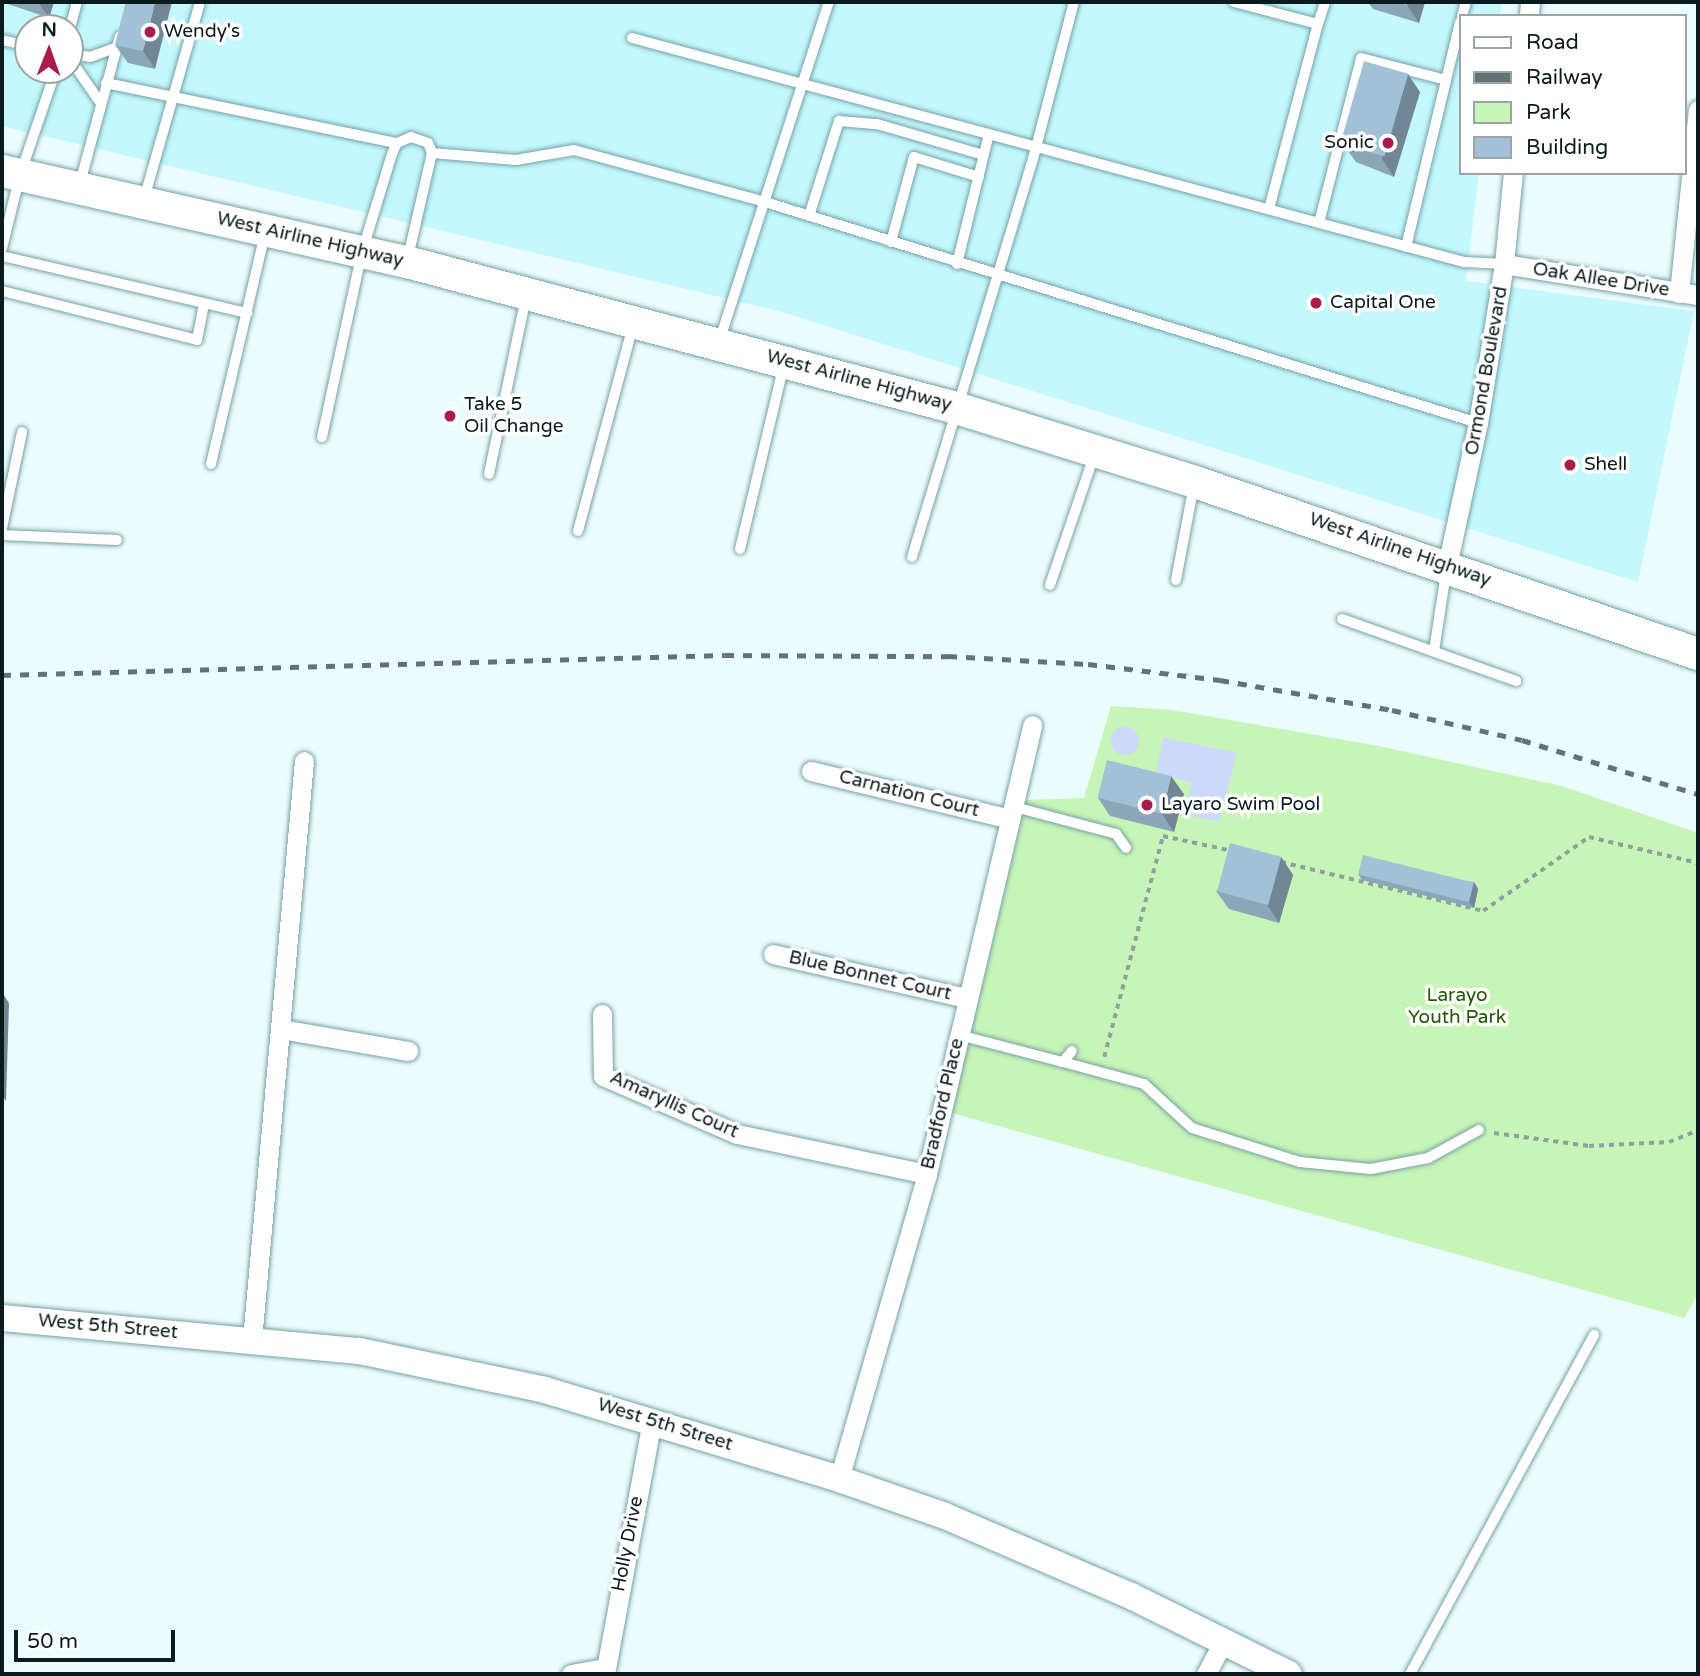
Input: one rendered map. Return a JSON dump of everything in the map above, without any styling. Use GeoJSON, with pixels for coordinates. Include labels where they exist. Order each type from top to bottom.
{"type":"FeatureCollection","features":[{"type":"Feature","properties":{"kind":"highway","name":"West Airline Highway"},"geometry":{"type":"LineString","coordinates":[[11,173],[407,262],[635,319],[956,408],[1195,481],[1698,654]]}},
{"type":"Feature","properties":{"kind":"main road","name":"West 5th Street"},"geometry":{"type":"LineString","coordinates":[[2,1318],[252,1340],[427,1362],[652,1421],[839,1479],[1026,1550],[1224,1640],[1289,1674]]}},
{"type":"Feature","properties":{"kind":"street"},"geometry":{"type":"LineString","coordinates":[[1689,294],[1698,110]]}},
{"type":"Feature","properties":{"kind":"street","name":"Ormond Boulevard"},"geometry":{"type":"LineString","coordinates":[[1447,566],[1465,498],[1478,423],[1504,264],[1513,175]]}},
{"type":"Feature","properties":{"kind":"street","name":"Oak Allee Drive"},"geometry":{"type":"LineString","coordinates":[[1504,264],[1689,294]]}},
{"type":"Feature","properties":{"kind":"street","name":"Bradford Place"},"geometry":{"type":"LineString","coordinates":[[839,1479],[927,1174],[1008,812],[1032,725]]}},
{"type":"Feature","properties":{"kind":"street"},"geometry":{"type":"LineString","coordinates":[[252,1340],[304,761]]}},
{"type":"Feature","properties":{"kind":"street","name":"Carnation Court"},"geometry":{"type":"LineString","coordinates":[[811,771],[1008,812]]}},
{"type":"Feature","properties":{"kind":"street","name":"Blue Bonnet Court"},"geometry":{"type":"LineString","coordinates":[[773,954],[967,998]]}},
{"type":"Feature","properties":{"kind":"street","name":"Amaryllis Court"},"geometry":{"type":"LineString","coordinates":[[602,1014],[603,1076],[737,1134],[927,1174]]}},
{"type":"Feature","properties":{"kind":"street"},"geometry":{"type":"LineString","coordinates":[[281,1029],[408,1051]]}},
{"type":"Feature","properties":{"kind":"street","name":"Holly Drive"},"geometry":{"type":"LineString","coordinates":[[571,1674],[605,1671],[652,1421]]}},
{"type":"Feature","properties":{"kind":"street"},"geometry":{"type":"LineString","coordinates":[[1206,1674],[1224,1640]]}},
{"type":"Feature","properties":{"kind":"lane"},"geometry":{"type":"LineString","coordinates":[[143,202],[200,2]]}},
{"type":"Feature","properties":{"kind":"lane"},"geometry":{"type":"LineString","coordinates":[[719,343],[804,84],[828,2]]}},
{"type":"Feature","properties":{"kind":"lane"},"geometry":{"type":"LineString","coordinates":[[912,556],[994,275],[1036,146],[1074,2]]}},
{"type":"Feature","properties":{"kind":"lane"},"geometry":{"type":"LineString","coordinates":[[1234,2],[1318,24]]}},
{"type":"Feature","properties":{"kind":"lane"},"geometry":{"type":"LineString","coordinates":[[1269,209],[1325,2]]}},
{"type":"Feature","properties":{"kind":"lane"},"geometry":{"type":"LineString","coordinates":[[79,188],[100,102],[124,24]]}},
{"type":"Feature","properties":{"kind":"lane"},"geometry":{"type":"LineString","coordinates":[[1406,247],[1458,30]]}},
{"type":"Feature","properties":{"kind":"lane"},"geometry":{"type":"LineString","coordinates":[[632,38],[1406,247],[1464,262],[1504,264]]}},
{"type":"Feature","properties":{"kind":"lane"},"geometry":{"type":"LineString","coordinates":[[84,56],[90,57],[117,47]]}},
{"type":"Feature","properties":{"kind":"lane"},"geometry":{"type":"LineString","coordinates":[[1319,223],[1361,58],[1446,80]]}},
{"type":"Feature","properties":{"kind":"lane"},"geometry":{"type":"LineString","coordinates":[[84,79],[100,102]]}},
{"type":"Feature","properties":{"kind":"lane"},"geometry":{"type":"LineString","coordinates":[[106,83],[172,99],[397,143],[411,137],[428,143],[432,153],[407,262]]}},
{"type":"Feature","properties":{"kind":"lane"},"geometry":{"type":"LineString","coordinates":[[2,248],[11,173],[50,84]]}},
{"type":"Feature","properties":{"kind":"lane"},"geometry":{"type":"LineString","coordinates":[[808,216],[839,121],[877,124],[984,155]]}},
{"type":"Feature","properties":{"kind":"lane"},"geometry":{"type":"LineString","coordinates":[[957,264],[989,134]]}},
{"type":"Feature","properties":{"kind":"lane"},"geometry":{"type":"LineString","coordinates":[[322,437],[362,251],[397,143]]}},
{"type":"Feature","properties":{"kind":"lane"},"geometry":{"type":"LineString","coordinates":[[432,153],[516,160],[574,150],[765,202],[957,264],[1478,423]]}},
{"type":"Feature","properties":{"kind":"lane"},"geometry":{"type":"LineString","coordinates":[[891,242],[914,157],[979,177]]}},
{"type":"Feature","properties":{"kind":"lane"},"geometry":{"type":"LineString","coordinates":[[211,464],[266,230]]}},
{"type":"Feature","properties":{"kind":"lane"},"geometry":{"type":"LineString","coordinates":[[2,256],[247,313]]}},
{"type":"Feature","properties":{"kind":"lane"},"geometry":{"type":"LineString","coordinates":[[2,292],[197,340],[204,303]]}},
{"type":"Feature","properties":{"kind":"lane"},"geometry":{"type":"LineString","coordinates":[[489,474],[527,293]]}},
{"type":"Feature","properties":{"kind":"lane"},"geometry":{"type":"LineString","coordinates":[[578,531],[635,319]]}},
{"type":"Feature","properties":{"kind":"lane"},"geometry":{"type":"LineString","coordinates":[[740,549],[785,361]]}},
{"type":"Feature","properties":{"kind":"lane"},"geometry":{"type":"LineString","coordinates":[[2,528],[22,432]]}},
{"type":"Feature","properties":{"kind":"lane"},"geometry":{"type":"LineString","coordinates":[[1051,585],[1096,452]]}},
{"type":"Feature","properties":{"kind":"lane"},"geometry":{"type":"LineString","coordinates":[[1176,580],[1195,481]]}},
{"type":"Feature","properties":{"kind":"lane"},"geometry":{"type":"LineString","coordinates":[[2,535],[117,540]]}},
{"type":"Feature","properties":{"kind":"lane"},"geometry":{"type":"LineString","coordinates":[[1434,651],[1447,566]]}},
{"type":"Feature","properties":{"kind":"lane"},"geometry":{"type":"LineString","coordinates":[[1342,619],[1516,681]]}},
{"type":"Feature","properties":{"kind":"lane"},"geometry":{"type":"LineString","coordinates":[[1008,812],[1073,828],[1116,834],[1126,848]]}},
{"type":"Feature","properties":{"kind":"lane"},"geometry":{"type":"LineString","coordinates":[[958,1035],[1143,1084],[1192,1128],[1300,1162],[1371,1169],[1428,1158],[1479,1130]]}},
{"type":"Feature","properties":{"kind":"lane"},"geometry":{"type":"LineString","coordinates":[[1013,1049],[1016,1036]]}},
{"type":"Feature","properties":{"kind":"lane"},"geometry":{"type":"LineString","coordinates":[[1063,1062],[1072,1051]]}},
{"type":"Feature","properties":{"kind":"lane"},"geometry":{"type":"LineString","coordinates":[[1410,1674],[1594,1335]]}},
{"type":"Feature","properties":{"kind":"path"},"geometry":{"type":"LineString","coordinates":[[1100,1071],[1163,836],[1239,852]]}},
{"type":"Feature","properties":{"kind":"path"},"geometry":{"type":"LineString","coordinates":[[1279,861],[1483,911],[1589,837],[1698,863]]}},
{"type":"Feature","properties":{"kind":"path"},"geometry":{"type":"LineString","coordinates":[[1479,1130],[1589,1146],[1669,1142],[1698,1130]]}},
{"type":"Feature","properties":{"kind":"shaded area"},"geometry":{"type":"Polygon","coordinates":[[[2,2],[1502,2],[1500,14],[1458,14],[1458,175],[1479,175],[1466,281],[1694,311],[1638,582],[779,311],[2,126],[2,2]]]}},
{"type":"Feature","properties":{"kind":"shaded area"},"geometry":{"type":"Polygon","coordinates":[[[1125,727],[1135,731],[1139,741],[1135,751],[1125,755],[1115,751],[1111,741],[1115,731],[1125,727]]]}},
{"type":"Feature","properties":{"kind":"shaded area"},"geometry":{"type":"Polygon","coordinates":[[[1163,737],[1237,753],[1219,822],[1183,814],[1192,783],[1156,773],[1163,737]]]}},
{"type":"Feature","properties":{"kind":"green space","name":"Larayo Youth Park"},"geometry":{"type":"Polygon","coordinates":[[[1111,706],[1173,710],[1379,746],[1562,786],[1698,833],[1698,1294],[1684,1318],[952,1113],[1026,800],[1084,798],[1111,706]]]}},
{"type":"Feature","properties":{"kind":"building"},"geometry":{"type":"Polygon","coordinates":[[[126,2],[155,2],[143,51],[115,45],[126,2]]]}},
{"type":"Feature","properties":{"kind":"building"},"geometry":{"type":"Polygon","coordinates":[[[1364,61],[1408,74],[1385,156],[1340,144],[1364,61]]]}},
{"type":"Feature","properties":{"kind":"building"},"geometry":{"type":"Polygon","coordinates":[[[1107,760],[1171,776],[1162,814],[1098,798],[1107,760]]]}},
{"type":"Feature","properties":{"kind":"building"},"geometry":{"type":"Polygon","coordinates":[[[1230,843],[1281,857],[1268,905],[1217,891],[1230,843]]]}},
{"type":"Feature","properties":{"kind":"building"},"geometry":{"type":"Polygon","coordinates":[[[1363,855],[1474,883],[1469,902],[1358,874],[1363,855]]]}},
{"type":"Feature","properties":{"kind":"railway"},"geometry":{"type":"LineString","coordinates":[[2,675],[725,655],[948,656],[1088,664],[1220,680],[1392,710],[1522,740],[1698,794]]}},
{"type":"Feature","properties":{"kind":"place","name":"Wendy's"},"geometry":{"type":"Point","coordinates":[150,32]}},
{"type":"Feature","properties":{"kind":"place","name":"Sonic"},"geometry":{"type":"Point","coordinates":[1388,143]}},
{"type":"Feature","properties":{"kind":"place","name":"Capital One"},"geometry":{"type":"Point","coordinates":[1316,303]}},
{"type":"Feature","properties":{"kind":"place","name":"Take 5 Oil Change"},"geometry":{"type":"Point","coordinates":[450,416]}},
{"type":"Feature","properties":{"kind":"place","name":"Shell"},"geometry":{"type":"Point","coordinates":[1570,465]}},
{"type":"Feature","properties":{"kind":"place","name":"Layaro Swim Pool"},"geometry":{"type":"Point","coordinates":[1147,805]}}]}
